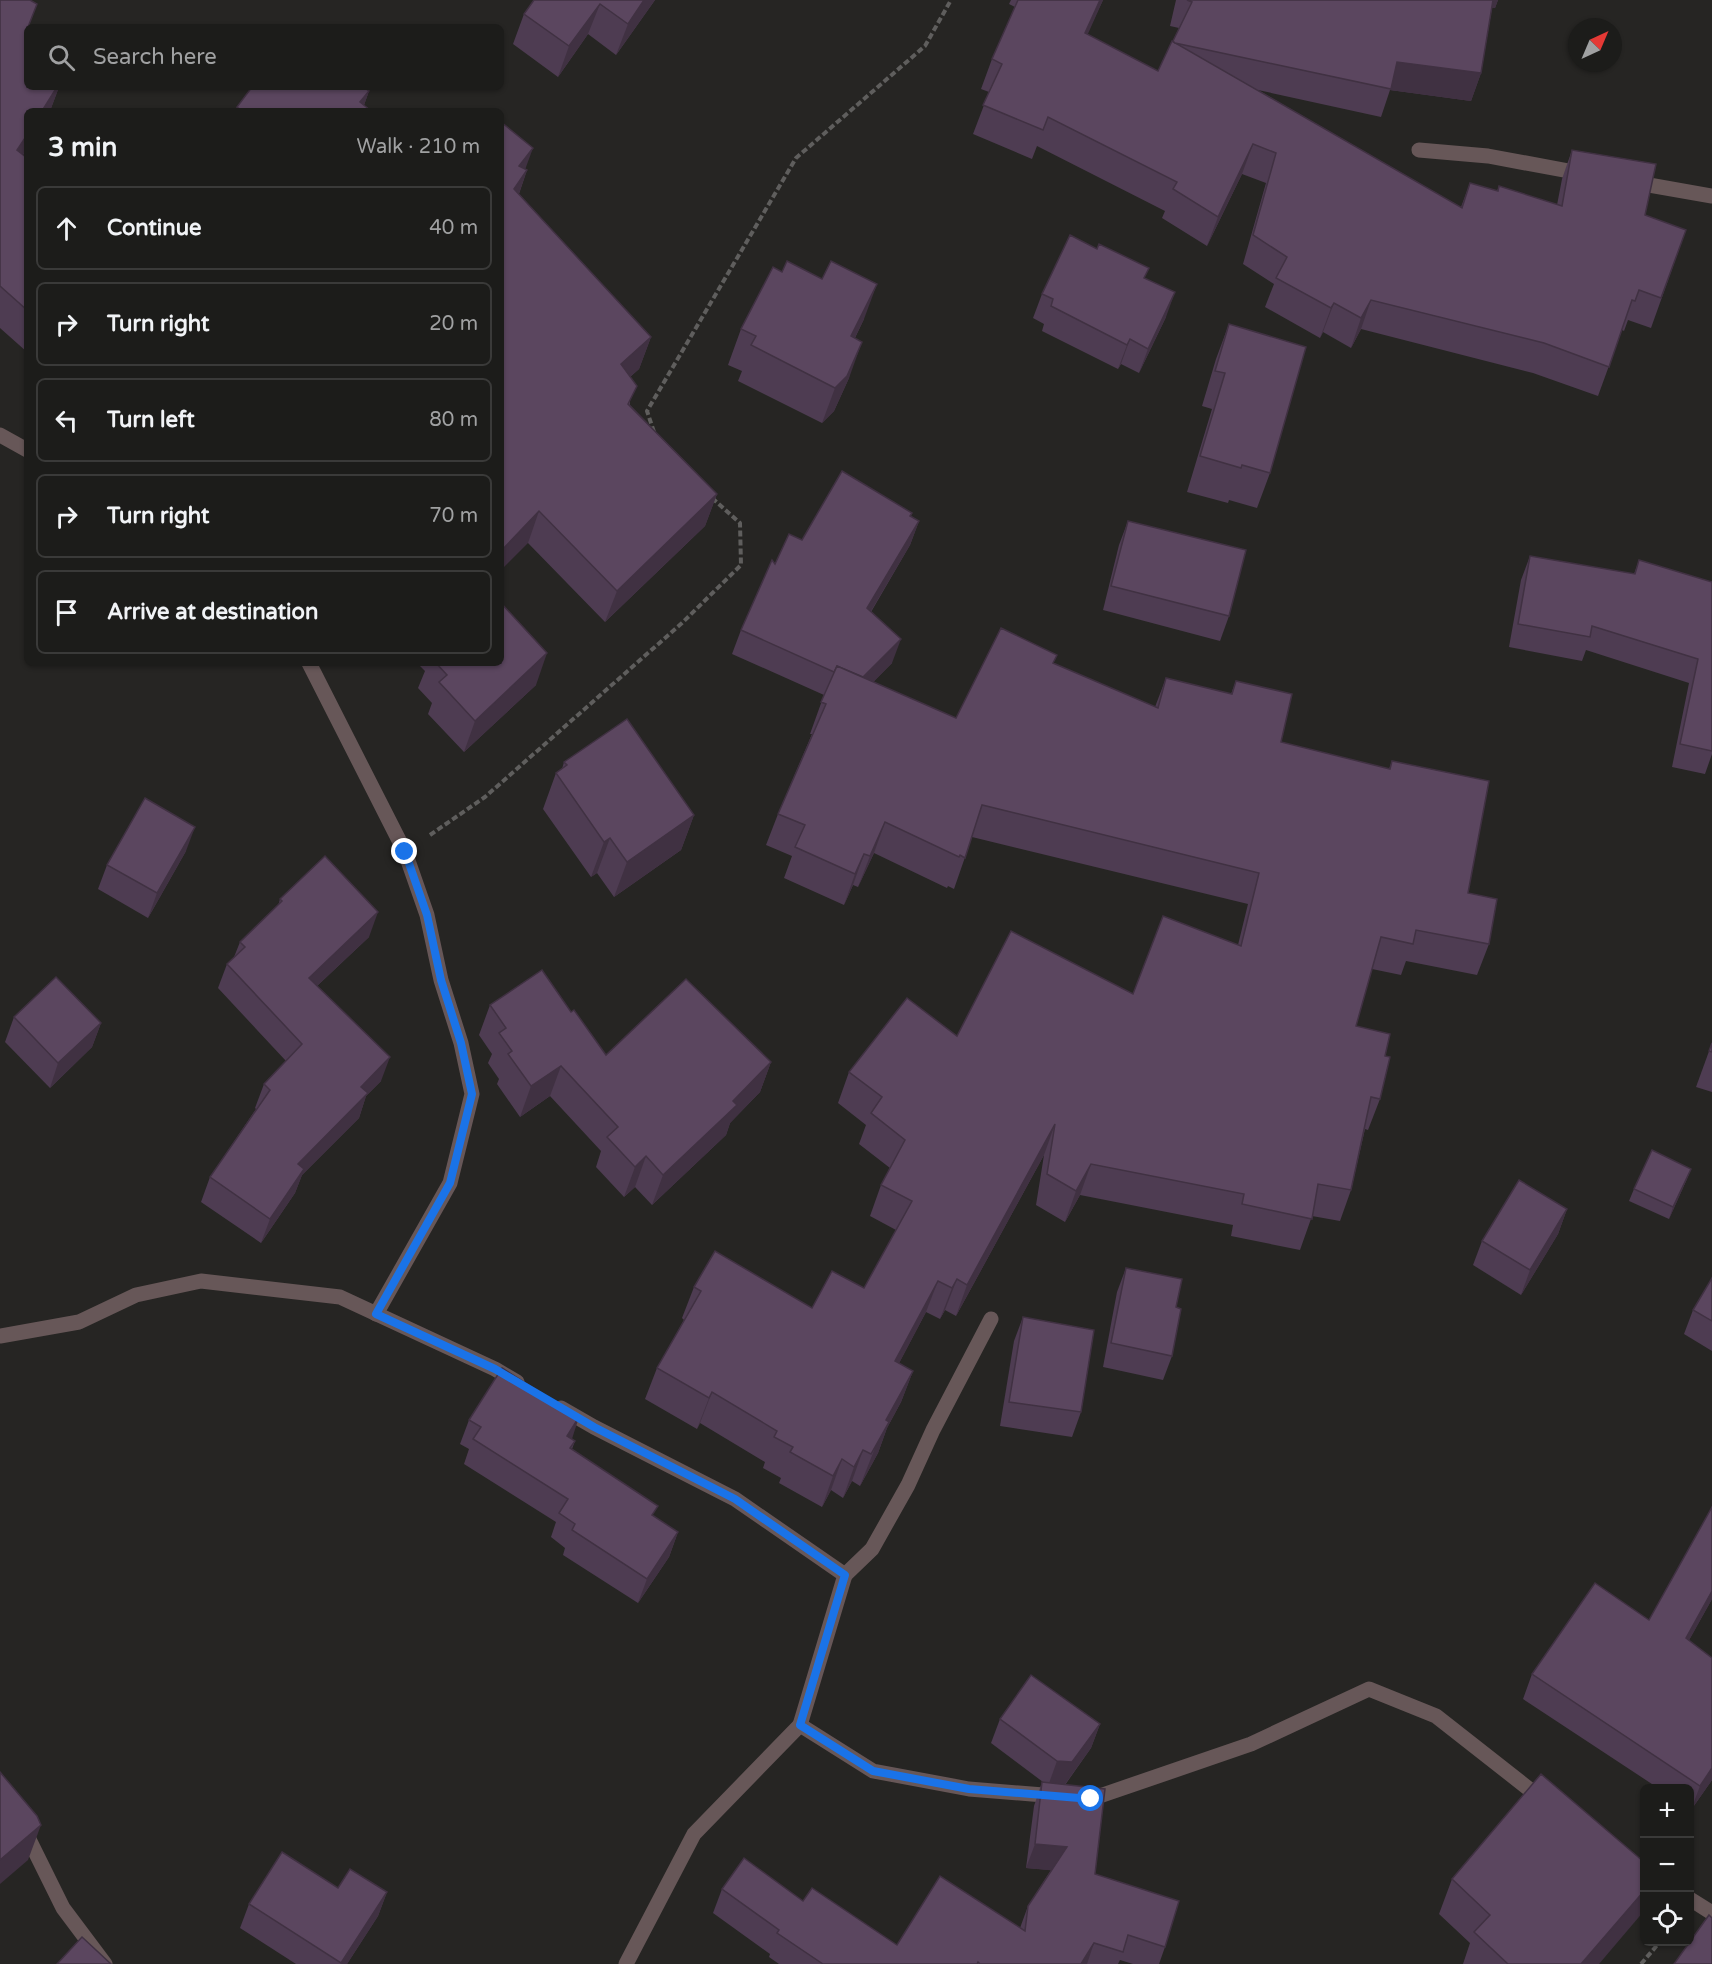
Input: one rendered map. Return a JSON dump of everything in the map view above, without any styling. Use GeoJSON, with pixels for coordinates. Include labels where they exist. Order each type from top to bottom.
{"type":"FeatureCollection","features":[{"type":"Feature","properties":{"kind":"street"},"geometry":{"type":"LineString","coordinates":[[1419,150],[1488,156],[1712,196]]}},
{"type":"Feature","properties":{"kind":"street"},"geometry":{"type":"LineString","coordinates":[[0,435],[24,448]]}},
{"type":"Feature","properties":{"kind":"street"},"geometry":{"type":"LineString","coordinates":[[311,666],[405,852],[427,915],[441,980],[461,1043],[472,1094],[450,1183],[376,1314]]}},
{"type":"Feature","properties":{"kind":"street"},"geometry":{"type":"LineString","coordinates":[[0,1336],[79,1322],[136,1295],[201,1281],[340,1297],[495,1369],[594,1427],[735,1499],[845,1575]]}},
{"type":"Feature","properties":{"kind":"street"},"geometry":{"type":"LineString","coordinates":[[626,1964],[694,1834],[800,1725],[845,1575],[872,1549],[908,1485],[933,1430],[991,1319]]}},
{"type":"Feature","properties":{"kind":"street"},"geometry":{"type":"LineString","coordinates":[[800,1725],[873,1771],[969,1789],[1091,1799],[1251,1744],[1368,1689],[1436,1716],[1555,1810]]}},
{"type":"Feature","properties":{"kind":"street"},"geometry":{"type":"LineString","coordinates":[[0,1803],[14,1809],[63,1908],[105,1964]]}},
{"type":"Feature","properties":{"kind":"street"},"geometry":{"type":"LineString","coordinates":[[1694,1902],[1712,1913]]}},
{"type":"Feature","properties":{"kind":"path"},"geometry":{"type":"LineString","coordinates":[[657,441],[647,411],[674,361],[796,158],[925,46],[951,0]]}},
{"type":"Feature","properties":{"kind":"path"},"geometry":{"type":"LineString","coordinates":[[405,852],[485,797],[682,623],[741,565],[740,523],[705,491]]}},
{"type":"Feature","properties":{"kind":"path"},"geometry":{"type":"LineString","coordinates":[[1641,1964],[1656,1946]]}},
{"type":"Feature","properties":{"kind":"building"},"geometry":{"type":"Polygon","coordinates":[[[0,0],[30,0],[37,4],[29,24],[24,24],[24,90],[55,90],[44,108],[24,108],[24,140],[17,150],[24,156],[24,307],[0,286],[0,0]]]}},
{"type":"Feature","properties":{"kind":"building"},"geometry":{"type":"Polygon","coordinates":[[[534,0],[644,0],[628,24],[600,4],[569,46],[524,14],[534,0]]]}},
{"type":"Feature","properties":{"kind":"building"},"geometry":{"type":"Polygon","coordinates":[[[1018,0],[1100,0],[1085,33],[1158,71],[1172,41],[1462,208],[1470,183],[1498,191],[1499,186],[1562,206],[1572,150],[1656,164],[1645,215],[1686,230],[1661,298],[1639,290],[1635,301],[1632,300],[1609,367],[1544,343],[1371,300],[1361,318],[1334,303],[1331,308],[1276,278],[1287,257],[1253,235],[1276,153],[1253,144],[1218,217],[1173,189],[1177,182],[1048,117],[1043,130],[983,105],[1002,64],[992,59],[1018,0]]]}},
{"type":"Feature","properties":{"kind":"building"},"geometry":{"type":"Polygon","coordinates":[[[1187,0],[1493,0],[1481,73],[1397,62],[1391,89],[1175,43],[1173,41],[1192,2],[1187,0]]]}},
{"type":"Feature","properties":{"kind":"building"},"geometry":{"type":"Polygon","coordinates":[[[250,90],[369,91],[360,102],[367,108],[237,107],[250,90]]]}},
{"type":"Feature","properties":{"kind":"building"},"geometry":{"type":"Polygon","coordinates":[[[504,124],[533,148],[519,166],[527,170],[514,189],[651,337],[621,364],[637,386],[628,404],[717,494],[617,591],[539,511],[504,548],[504,124]]]}},
{"type":"Feature","properties":{"kind":"building"},"geometry":{"type":"Polygon","coordinates":[[[1070,235],[1097,249],[1099,244],[1149,268],[1144,278],[1175,292],[1148,349],[1130,339],[1127,345],[1051,306],[1053,299],[1042,294],[1070,235]]]}},
{"type":"Feature","properties":{"kind":"building"},"geometry":{"type":"Polygon","coordinates":[[[787,261],[822,279],[831,261],[877,284],[851,336],[862,342],[847,376],[835,388],[751,345],[756,336],[741,329],[773,267],[782,272],[787,261]]]}},
{"type":"Feature","properties":{"kind":"building"},"geometry":{"type":"Polygon","coordinates":[[[1229,324],[1306,347],[1270,473],[1242,465],[1241,468],[1200,456],[1225,373],[1215,371],[1229,324]]]}},
{"type":"Feature","properties":{"kind":"building"},"geometry":{"type":"Polygon","coordinates":[[[842,471],[912,513],[910,516],[919,521],[867,608],[901,639],[863,677],[837,666],[834,672],[741,630],[772,560],[775,564],[789,534],[802,540],[842,471]]]}},
{"type":"Feature","properties":{"kind":"building"},"geometry":{"type":"Polygon","coordinates":[[[1128,521],[1246,550],[1229,616],[1111,586],[1128,521]]]}},
{"type":"Feature","properties":{"kind":"building"},"geometry":{"type":"Polygon","coordinates":[[[1530,556],[1635,574],[1639,560],[1712,582],[1712,751],[1680,744],[1698,659],[1592,626],[1590,637],[1518,624],[1530,556]]]}},
{"type":"Feature","properties":{"kind":"building"},"geometry":{"type":"Polygon","coordinates":[[[504,606],[547,653],[475,721],[439,682],[447,675],[439,666],[504,666],[504,606]]]}},
{"type":"Feature","properties":{"kind":"building"},"geometry":{"type":"Polygon","coordinates":[[[1001,628],[1057,655],[1053,663],[1158,708],[1166,678],[1232,694],[1236,681],[1292,694],[1281,742],[1390,769],[1392,761],[1489,781],[1468,893],[1497,899],[1489,944],[1416,930],[1413,944],[1381,937],[1356,1026],[1390,1034],[1385,1056],[1390,1057],[1380,1099],[1371,1097],[1351,1190],[1318,1184],[1312,1219],[1242,1204],[1244,1194],[1091,1164],[1076,1191],[1047,1174],[1055,1124],[967,1285],[957,1279],[952,1288],[938,1281],[895,1361],[913,1371],[886,1420],[889,1422],[871,1454],[863,1450],[854,1467],[842,1459],[833,1476],[790,1452],[793,1447],[774,1437],[777,1431],[712,1392],[709,1398],[657,1368],[701,1291],[694,1287],[715,1251],[812,1308],[832,1271],[864,1288],[912,1201],[881,1185],[905,1140],[871,1113],[882,1097],[849,1072],[907,998],[957,1036],[1011,931],[1133,994],[1163,916],[1241,946],[1259,873],[982,805],[965,858],[885,822],[870,856],[864,854],[855,874],[795,847],[805,825],[778,814],[826,704],[821,702],[837,666],[956,718],[1001,628]]]}},
{"type":"Feature","properties":{"kind":"building"},"geometry":{"type":"Polygon","coordinates":[[[627,719],[694,815],[627,862],[610,838],[604,842],[556,773],[567,765],[564,762],[627,719]]]}},
{"type":"Feature","properties":{"kind":"building"},"geometry":{"type":"Polygon","coordinates":[[[145,798],[195,827],[157,893],[107,865],[145,798]]]}},
{"type":"Feature","properties":{"kind":"building"},"geometry":{"type":"Polygon","coordinates":[[[325,856],[378,912],[309,978],[390,1057],[361,1087],[368,1093],[298,1164],[304,1169],[270,1219],[210,1177],[270,1090],[264,1084],[302,1044],[227,964],[245,947],[240,942],[325,856]]]}},
{"type":"Feature","properties":{"kind":"building"},"geometry":{"type":"Polygon","coordinates":[[[542,970],[571,1012],[574,1010],[606,1055],[686,979],[771,1062],[733,1101],[737,1105],[663,1175],[646,1156],[635,1167],[607,1137],[618,1127],[561,1066],[531,1086],[508,1054],[512,1051],[499,1033],[506,1028],[490,1005],[542,970]]]}},
{"type":"Feature","properties":{"kind":"building"},"geometry":{"type":"Polygon","coordinates":[[[56,977],[101,1023],[58,1063],[14,1017],[56,977]]]}},
{"type":"Feature","properties":{"kind":"building"},"geometry":{"type":"Polygon","coordinates":[[[1652,1150],[1691,1169],[1673,1207],[1634,1189],[1652,1150]]]}},
{"type":"Feature","properties":{"kind":"building"},"geometry":{"type":"Polygon","coordinates":[[[1519,1180],[1567,1209],[1530,1270],[1482,1241],[1519,1180]]]}},
{"type":"Feature","properties":{"kind":"building"},"geometry":{"type":"Polygon","coordinates":[[[1126,1268],[1182,1279],[1176,1307],[1181,1309],[1172,1356],[1111,1343],[1126,1268]]]}},
{"type":"Feature","properties":{"kind":"building"},"geometry":{"type":"Polygon","coordinates":[[[1712,1278],[1712,1321],[1693,1310],[1712,1278]]]}},
{"type":"Feature","properties":{"kind":"building"},"geometry":{"type":"Polygon","coordinates":[[[1023,1317],[1094,1330],[1081,1412],[1009,1402],[1023,1317]]]}},
{"type":"Feature","properties":{"kind":"building"},"geometry":{"type":"Polygon","coordinates":[[[502,1368],[579,1417],[567,1436],[575,1441],[570,1448],[658,1506],[652,1515],[678,1532],[647,1579],[572,1530],[575,1524],[559,1513],[568,1499],[473,1439],[481,1427],[469,1420],[502,1368]]]}},
{"type":"Feature","properties":{"kind":"building"},"geometry":{"type":"Polygon","coordinates":[[[1712,1507],[1712,1591],[1686,1638],[1712,1658],[1712,1768],[1700,1786],[1532,1674],[1595,1583],[1649,1620],[1712,1507]]]}},
{"type":"Feature","properties":{"kind":"building"},"geometry":{"type":"Polygon","coordinates":[[[1031,1675],[1100,1724],[1072,1762],[1057,1761],[1000,1719],[1031,1675]]]}},
{"type":"Feature","properties":{"kind":"building"},"geometry":{"type":"Polygon","coordinates":[[[0,1772],[37,1816],[41,1825],[0,1860],[0,1772]]]}},
{"type":"Feature","properties":{"kind":"building"},"geometry":{"type":"Polygon","coordinates":[[[1541,1774],[1640,1859],[1640,1896],[1581,1964],[1508,1964],[1474,1932],[1490,1915],[1452,1879],[1541,1774]]]}},
{"type":"Feature","properties":{"kind":"building"},"geometry":{"type":"Polygon","coordinates":[[[1042,1782],[1105,1789],[1095,1874],[1179,1901],[1165,1947],[1128,1935],[1123,1952],[1094,1943],[1081,1964],[980,1964],[978,1962],[977,1964],[823,1964],[777,1933],[779,1930],[722,1889],[744,1858],[803,1901],[812,1888],[897,1945],[940,1876],[1025,1931],[1028,1906],[1067,1847],[1035,1844],[1042,1782]]]}},
{"type":"Feature","properties":{"kind":"building"},"geometry":{"type":"Polygon","coordinates":[[[282,1852],[338,1888],[350,1869],[387,1892],[341,1963],[249,1904],[282,1852]]]}},
{"type":"Feature","properties":{"kind":"building"},"geometry":{"type":"Polygon","coordinates":[[[1709,1915],[1712,1918],[1712,1964],[1674,1964],[1687,1946],[1694,1946],[1694,1936],[1709,1915]]]}},
{"type":"Feature","properties":{"kind":"building"},"geometry":{"type":"Polygon","coordinates":[[[82,1937],[111,1964],[57,1964],[82,1937]]]}},
{"type":"Feature","properties":{"kind":"route"},"geometry":{"type":"LineString","coordinates":[[405,852],[427,915],[441,980],[461,1043],[472,1094],[450,1183],[376,1314],[495,1369],[594,1427],[735,1499],[845,1575],[800,1725],[873,1771],[969,1789],[1091,1799]]}}]}
